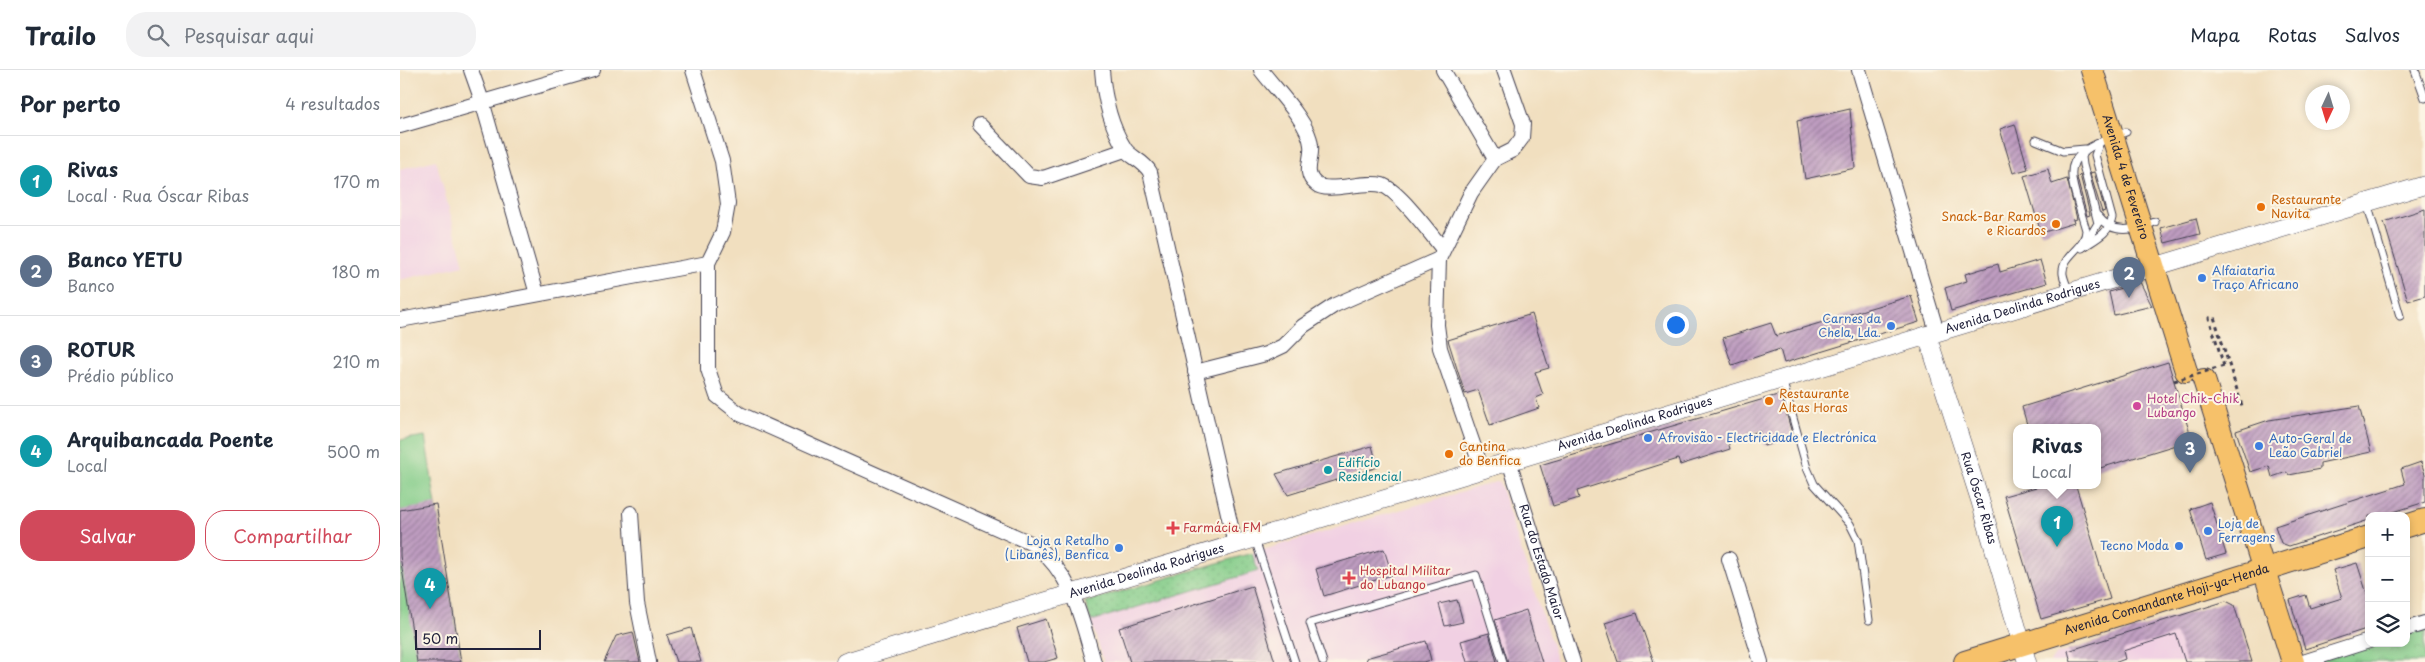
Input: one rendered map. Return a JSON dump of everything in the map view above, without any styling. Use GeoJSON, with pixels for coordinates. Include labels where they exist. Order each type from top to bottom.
{"type":"FeatureCollection","features":[{"type":"Feature","properties":{"kind":"main road","name":"Avenida 4 de Fevereiro"},"geometry":{"type":"LineString","coordinates":[[2092,70],[2113,137],[2148,225],[2191,377],[2256,572],[2293,662]]}},
{"type":"Feature","properties":{"kind":"main road","name":"Avenida 4 de Fevereiro"},"geometry":{"type":"LineString","coordinates":[[2107,70],[2113,137]]}},
{"type":"Feature","properties":{"kind":"main road"},"geometry":{"type":"LineString","coordinates":[[2410,525],[2425,520]]}},
{"type":"Feature","properties":{"kind":"main road","name":"Avenida Comandante Hoji-ya-Henda"},"geometry":{"type":"LineString","coordinates":[[1966,662],[2024,653],[2256,572],[2365,538]]}},
{"type":"Feature","properties":{"kind":"main road","name":"Avenida 4 de Fevereiro"},"geometry":{"type":"LineString","coordinates":[[2256,572],[2278,662]]}},
{"type":"Feature","properties":{"kind":"street"},"geometry":{"type":"LineString","coordinates":[[471,70],[482,101],[537,294]]}},
{"type":"Feature","properties":{"kind":"street"},"geometry":{"type":"LineString","coordinates":[[400,126],[593,70]]}},
{"type":"Feature","properties":{"kind":"street"},"geometry":{"type":"LineString","coordinates":[[693,70],[722,162],[728,204],[723,232],[708,263],[708,369],[717,396],[740,414],[1034,544],[1051,559],[1073,593],[1094,662]]}},
{"type":"Feature","properties":{"kind":"street"},"geometry":{"type":"LineString","coordinates":[[1102,70],[1104,98],[1126,150],[1145,163],[1150,172],[1194,372],[1235,544]]}},
{"type":"Feature","properties":{"kind":"street"},"geometry":{"type":"LineString","coordinates":[[1261,70],[1303,124],[1311,145],[1308,172],[1314,183],[1321,188],[1328,189],[1344,185],[1383,185],[1395,194],[1441,254]]}},
{"type":"Feature","properties":{"kind":"street"},"geometry":{"type":"LineString","coordinates":[[1444,70],[1495,159]]}},
{"type":"Feature","properties":{"kind":"street"},"geometry":{"type":"LineString","coordinates":[[1482,470],[1440,348],[1437,325],[1441,254],[1472,193],[1495,159],[1513,150],[1522,138],[1524,124],[1504,70]]}},
{"type":"Feature","properties":{"kind":"street","name":"Rua Óscar Ribas"},"geometry":{"type":"LineString","coordinates":[[1859,70],[1932,334],[2024,653]]}},
{"type":"Feature","properties":{"kind":"street"},"geometry":{"type":"LineString","coordinates":[[980,125],[1030,176],[1036,178],[1043,178],[1126,150]]}},
{"type":"Feature","properties":{"kind":"street","name":"Avenida Deolinda Rodrigues"},"geometry":{"type":"LineString","coordinates":[[845,662],[2425,185]]}},
{"type":"Feature","properties":{"kind":"street"},"geometry":{"type":"LineString","coordinates":[[1194,372],[1266,354],[1283,346],[1303,326],[1335,305],[1441,254]]}},
{"type":"Feature","properties":{"kind":"street"},"geometry":{"type":"LineString","coordinates":[[400,320],[708,263]]}},
{"type":"Feature","properties":{"kind":"street","name":"Rua do Estado Maior"},"geometry":{"type":"LineString","coordinates":[[1510,461],[1573,662]]}},
{"type":"Feature","properties":{"kind":"street"},"geometry":{"type":"LineString","coordinates":[[631,513],[637,603],[649,662]]}},
{"type":"Feature","properties":{"kind":"street"},"geometry":{"type":"LineString","coordinates":[[1729,559],[1761,662]]}},
{"type":"Feature","properties":{"kind":"street"},"geometry":{"type":"LineString","coordinates":[[2410,628],[2425,623]]}},
{"type":"Feature","properties":{"kind":"street"},"geometry":{"type":"LineString","coordinates":[[2303,662],[2365,642]]}},
{"type":"Feature","properties":{"kind":"street"},"geometry":{"type":"LineString","coordinates":[[2335,662],[2345,649]]}},
{"type":"Feature","properties":{"kind":"lane"},"geometry":{"type":"LineString","coordinates":[[2415,70],[2425,98]]}},
{"type":"Feature","properties":{"kind":"lane"},"geometry":{"type":"LineString","coordinates":[[2036,140],[2063,152],[2085,149],[2113,137]]}},
{"type":"Feature","properties":{"kind":"lane"},"geometry":{"type":"LineString","coordinates":[[2069,258],[2106,232],[2110,226],[2112,218],[2095,155],[2113,137]]}},
{"type":"Feature","properties":{"kind":"lane"},"geometry":{"type":"LineString","coordinates":[[2083,247],[2095,231],[2098,223],[2098,216],[2083,165],[2082,157],[2085,149]]}},
{"type":"Feature","properties":{"kind":"lane"},"geometry":{"type":"LineString","coordinates":[[2069,292],[2063,272],[2069,258],[2086,238],[2086,230],[2071,177],[2071,168],[2074,160],[2085,149]]}},
{"type":"Feature","properties":{"kind":"lane"},"geometry":{"type":"LineString","coordinates":[[2367,202],[2400,316]]}},
{"type":"Feature","properties":{"kind":"lane"},"geometry":{"type":"LineString","coordinates":[[2098,216],[2102,222],[2128,231],[2148,225]]}},
{"type":"Feature","properties":{"kind":"lane"},"geometry":{"type":"LineString","coordinates":[[1782,379],[1807,468],[1814,484],[1850,524],[1858,540],[1869,620]]}},
{"type":"Feature","properties":{"kind":"lane"},"geometry":{"type":"LineString","coordinates":[[1254,538],[1295,662]]}},
{"type":"Feature","properties":{"kind":"lane"},"geometry":{"type":"LineString","coordinates":[[1323,662],[1310,623],[1476,574],[1503,662]]}},
{"type":"Feature","properties":{"kind":"path"},"geometry":{"type":"LineString","coordinates":[[2191,377],[2224,366],[2209,318],[2214,317],[2242,409]]}},
{"type":"Feature","properties":{"kind":"shaded area"},"geometry":{"type":"Polygon","coordinates":[[[436,160],[464,265],[400,280],[400,169],[436,160]]]}},
{"type":"Feature","properties":{"kind":"shaded area","name":"Hospital Militar do Lubango"},"geometry":{"type":"Polygon","coordinates":[[[1499,481],[1557,662],[1104,662],[1085,602],[1499,481]]]}},
{"type":"Feature","properties":{"kind":"shaded area"},"geometry":{"type":"Polygon","coordinates":[[[2226,601],[2234,605],[2251,660],[2250,662],[2050,662],[2055,655],[2226,601]]]}},
{"type":"Feature","properties":{"kind":"green space"},"geometry":{"type":"Polygon","coordinates":[[[425,436],[461,662],[400,662],[400,440],[425,436]]]}},
{"type":"Feature","properties":{"kind":"green space"},"geometry":{"type":"Polygon","coordinates":[[[1252,553],[1258,571],[1091,621],[1085,602],[1252,553]]]}},
{"type":"Feature","properties":{"kind":"green space"},"geometry":{"type":"Polygon","coordinates":[[[2425,616],[2425,662],[2288,662],[2365,644],[2365,647],[2410,647],[2410,621],[2425,616]]]}},
{"type":"Feature","properties":{"kind":"building"},"geometry":{"type":"Polygon","coordinates":[[[1850,109],[1855,168],[1805,179],[1797,121],[1850,109]]]}},
{"type":"Feature","properties":{"kind":"building"},"geometry":{"type":"Polygon","coordinates":[[[2015,124],[2028,169],[2013,173],[2000,129],[2015,124]]]}},
{"type":"Feature","properties":{"kind":"building"},"geometry":{"type":"Polygon","coordinates":[[[2048,169],[2052,184],[2067,179],[2077,219],[2073,220],[2074,223],[2041,233],[2024,176],[2048,169]]]}},
{"type":"Feature","properties":{"kind":"building"},"geometry":{"type":"Polygon","coordinates":[[[2094,172],[2105,211],[2102,212],[2090,173],[2094,172]]]}},
{"type":"Feature","properties":{"kind":"building"},"geometry":{"type":"Polygon","coordinates":[[[2080,175],[2090,215],[2087,216],[2077,178],[2080,175]]]}},
{"type":"Feature","properties":{"kind":"building"},"geometry":{"type":"Polygon","coordinates":[[[2425,209],[2425,296],[2408,301],[2384,222],[2425,209]]]}},
{"type":"Feature","properties":{"kind":"building"},"geometry":{"type":"Polygon","coordinates":[[[2196,218],[2200,234],[2165,243],[2161,228],[2196,218]]]}},
{"type":"Feature","properties":{"kind":"building"},"geometry":{"type":"Polygon","coordinates":[[[2040,260],[2047,283],[1951,311],[1945,288],[1967,281],[1965,274],[1998,264],[2000,272],[2040,260]]]}},
{"type":"Feature","properties":{"kind":"building"},"geometry":{"type":"Polygon","coordinates":[[[2140,282],[2152,306],[2114,315],[2109,292],[2140,282]]]}},
{"type":"Feature","properties":{"kind":"building"},"geometry":{"type":"Polygon","coordinates":[[[1911,296],[1919,322],[1784,363],[1780,349],[1732,365],[1723,338],[1771,323],[1776,336],[1911,296]]]}},
{"type":"Feature","properties":{"kind":"building"},"geometry":{"type":"Polygon","coordinates":[[[1532,314],[1549,368],[1535,372],[1543,395],[1536,398],[1539,408],[1490,425],[1478,390],[1465,394],[1448,340],[1532,314]]]}},
{"type":"Feature","properties":{"kind":"building","name":"Hotel Chik-Chik Lubango"},"geometry":{"type":"Polygon","coordinates":[[[2168,362],[2192,440],[2101,468],[2101,424],[2027,424],[2022,407],[2168,362]]]}},
{"type":"Feature","properties":{"kind":"building"},"geometry":{"type":"Polygon","coordinates":[[[1781,394],[1793,437],[1764,446],[1759,431],[1728,441],[1730,449],[1680,465],[1678,459],[1577,491],[1579,498],[1553,506],[1540,465],[1781,394]]]}},
{"type":"Feature","properties":{"kind":"building"},"geometry":{"type":"Polygon","coordinates":[[[2359,406],[2371,452],[2320,463],[2320,469],[2289,475],[2287,472],[2272,477],[2269,466],[2250,472],[2236,431],[2269,420],[2359,406]]]}},
{"type":"Feature","properties":{"kind":"building","name":"Edifício Residencial"},"geometry":{"type":"Polygon","coordinates":[[[1372,446],[1378,467],[1288,495],[1276,474],[1372,446]]]}},
{"type":"Feature","properties":{"kind":"building"},"geometry":{"type":"Polygon","coordinates":[[[2421,462],[2425,474],[2425,502],[2394,512],[2365,512],[2365,521],[2289,546],[2281,543],[2275,526],[2405,484],[2401,469],[2421,462]]]}},
{"type":"Feature","properties":{"kind":"building"},"geometry":{"type":"Polygon","coordinates":[[[2029,489],[2077,489],[2110,599],[2041,619],[2004,496],[2029,489]]]}},
{"type":"Feature","properties":{"kind":"building","name":"Loja de Ferragens"},"geometry":{"type":"Polygon","coordinates":[[[2210,502],[2226,554],[2206,560],[2190,509],[2210,502]]]}},
{"type":"Feature","properties":{"kind":"building"},"geometry":{"type":"Polygon","coordinates":[[[436,504],[461,662],[417,662],[400,556],[400,510],[436,504]]]}},
{"type":"Feature","properties":{"kind":"building"},"geometry":{"type":"Polygon","coordinates":[[[1384,549],[1392,575],[1324,596],[1316,569],[1384,549]]]}},
{"type":"Feature","properties":{"kind":"building"},"geometry":{"type":"Polygon","coordinates":[[[2357,563],[2365,588],[2365,629],[2305,649],[2290,600],[2306,595],[2310,608],[2342,598],[2333,570],[2357,563]]]}},
{"type":"Feature","properties":{"kind":"building"},"geometry":{"type":"Polygon","coordinates":[[[1252,586],[1275,662],[1130,662],[1119,628],[1252,586]]]}},
{"type":"Feature","properties":{"kind":"building"},"geometry":{"type":"Polygon","coordinates":[[[1457,600],[1463,622],[1445,626],[1439,604],[1457,600]]]}},
{"type":"Feature","properties":{"kind":"building"},"geometry":{"type":"Polygon","coordinates":[[[2226,601],[2234,605],[2252,662],[2185,662],[2176,634],[2123,651],[2125,659],[2117,662],[2071,662],[2068,651],[2226,601]]]}},
{"type":"Feature","properties":{"kind":"building"},"geometry":{"type":"Polygon","coordinates":[[[1526,610],[1542,662],[1508,662],[1495,620],[1526,610]]]}},
{"type":"Feature","properties":{"kind":"building"},"geometry":{"type":"Polygon","coordinates":[[[1637,613],[1654,662],[1618,662],[1605,623],[1637,613]]]}},
{"type":"Feature","properties":{"kind":"building"},"geometry":{"type":"Polygon","coordinates":[[[1046,619],[1058,658],[1044,662],[1027,662],[1017,628],[1046,619]]]}},
{"type":"Feature","properties":{"kind":"building"},"geometry":{"type":"Polygon","coordinates":[[[691,628],[701,662],[676,662],[667,635],[691,628]]]}},
{"type":"Feature","properties":{"kind":"building"},"geometry":{"type":"Polygon","coordinates":[[[633,632],[640,662],[604,662],[616,636],[633,632]]]}},
{"type":"Feature","properties":{"kind":"building"},"geometry":{"type":"Polygon","coordinates":[[[1489,633],[1497,662],[1467,662],[1461,641],[1489,633]]]}},
{"type":"Feature","properties":{"kind":"building"},"geometry":{"type":"Polygon","coordinates":[[[1426,641],[1431,660],[1424,662],[1367,662],[1366,658],[1426,641]]]}},
{"type":"Feature","properties":{"kind":"place","name":"Restaurante Navita"},"geometry":{"type":"Point","coordinates":[2261,207]}},
{"type":"Feature","properties":{"kind":"place","name":"Snack-Bar Ramos e Ricardos"},"geometry":{"type":"Point","coordinates":[2056,224]}},
{"type":"Feature","properties":{"kind":"place","name":"Alfaiataria Traço Africano"},"geometry":{"type":"Point","coordinates":[2202,278]}},
{"type":"Feature","properties":{"kind":"place","name":"Banco YETU"},"geometry":{"type":"Point","coordinates":[2129,298]}},
{"type":"Feature","properties":{"kind":"place","name":"Carnes da Chela, Lda."},"geometry":{"type":"Point","coordinates":[1891,326]}},
{"type":"Feature","properties":{"kind":"place","name":"Restaurante Altas Horas"},"geometry":{"type":"Point","coordinates":[1769,401]}},
{"type":"Feature","properties":{"kind":"place","name":"Hotel Chik-Chik Lubango"},"geometry":{"type":"Point","coordinates":[2137,406]}},
{"type":"Feature","properties":{"kind":"place","name":"Afrovisão - Electricidade e Electrónica"},"geometry":{"type":"Point","coordinates":[1648,438]}},
{"type":"Feature","properties":{"kind":"place","name":"Auto-Geral de Leão Gabriel"},"geometry":{"type":"Point","coordinates":[2259,446]}},
{"type":"Feature","properties":{"kind":"place","name":"Cantina do Benfica"},"geometry":{"type":"Point","coordinates":[1449,454]}},
{"type":"Feature","properties":{"kind":"place","name":"Edifício Residencial"},"geometry":{"type":"Point","coordinates":[1328,470]}},
{"type":"Feature","properties":{"kind":"place","name":"ROTUR"},"geometry":{"type":"Point","coordinates":[2190,473]}},
{"type":"Feature","properties":{"kind":"place","name":"Farmácia FM"},"geometry":{"type":"Point","coordinates":[1173,528]}},
{"type":"Feature","properties":{"kind":"place","name":"Loja de Ferragens"},"geometry":{"type":"Point","coordinates":[2208,531]}},
{"type":"Feature","properties":{"kind":"place","name":"Tecno Moda"},"geometry":{"type":"Point","coordinates":[2179,546]}},
{"type":"Feature","properties":{"kind":"place","name":"Rivas"},"geometry":{"type":"Point","coordinates":[2057,547]}},
{"type":"Feature","properties":{"kind":"place","name":"Loja a Retalho (Libanês), Benfica"},"geometry":{"type":"Point","coordinates":[1119,548]}},
{"type":"Feature","properties":{"kind":"place","name":"Hospital Militar do Lubango"},"geometry":{"type":"Point","coordinates":[1349,578]}},
{"type":"Feature","properties":{"kind":"place","name":"Arquibancada Poente"},"geometry":{"type":"Point","coordinates":[430,609]}}]}
